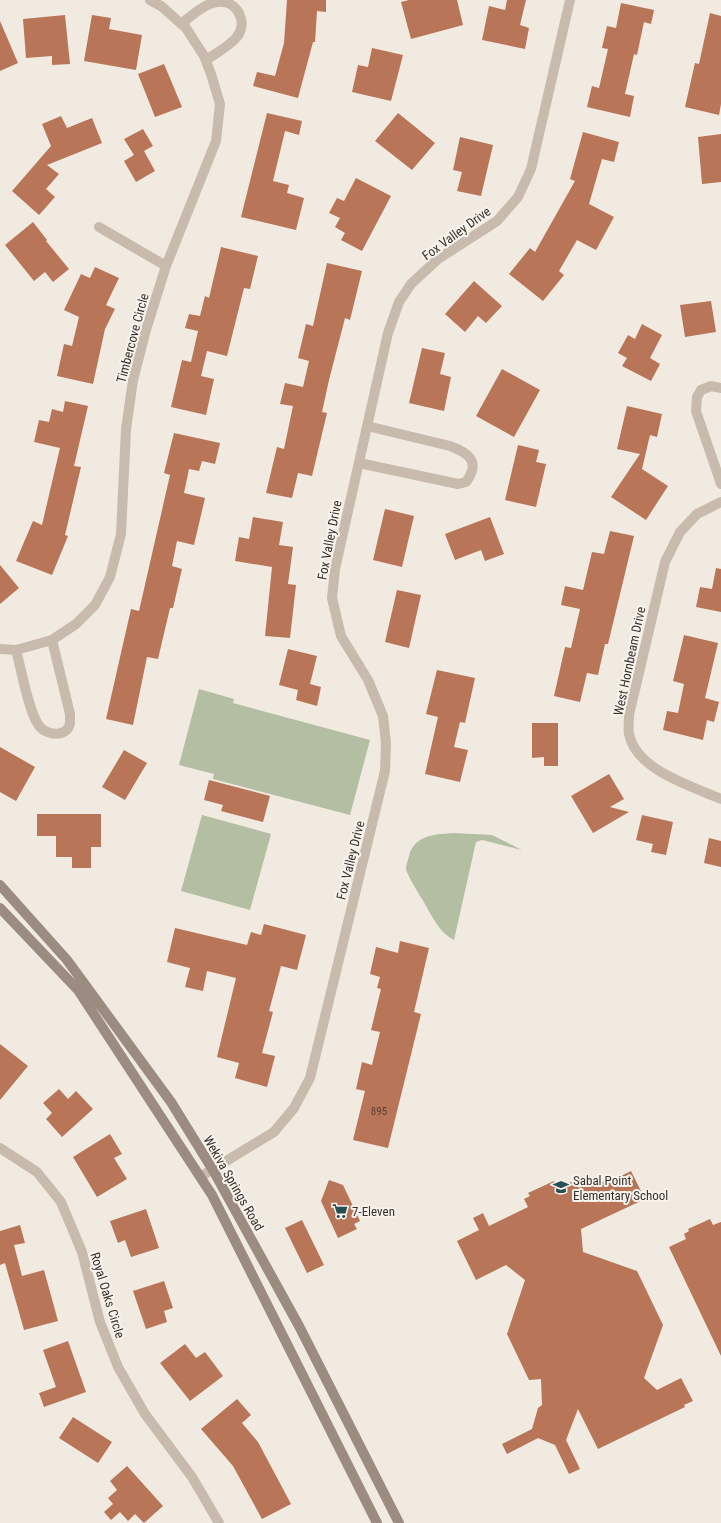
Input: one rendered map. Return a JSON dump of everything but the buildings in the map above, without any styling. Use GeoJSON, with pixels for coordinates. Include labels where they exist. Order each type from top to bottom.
{"type":"FeatureCollection","features":[{"type":"Feature","properties":{"kind":"main road","name":"Wekiva Springs Road"},"geometry":{"type":"LineString","coordinates":[[0,885],[67,960],[172,1102],[213,1170],[299,1326],[399,1523]]}},
{"type":"Feature","properties":{"kind":"main road","name":"Wekiva Springs Road"},"geometry":{"type":"LineString","coordinates":[[0,908],[78,990],[212,1195],[377,1523]]}},
{"type":"Feature","properties":{"kind":"street","name":"Timbercove Circle"},"geometry":{"type":"LineString","coordinates":[[0,649],[16,650],[52,640],[76,624],[95,605],[110,577],[121,534],[126,429],[133,380],[146,330],[166,266],[216,141],[220,104],[206,60],[186,28],[161,6],[150,0]]}},
{"type":"Feature","properties":{"kind":"street","name":"Fox Valley Drive"},"geometry":{"type":"LineString","coordinates":[[200,1177],[274,1132],[294,1108],[310,1078],[385,771],[386,743],[383,716],[368,680],[341,636],[332,598],[335,569],[388,333],[399,302],[411,284],[438,259],[496,222],[518,196],[531,168],[570,0]]}},
{"type":"Feature","properties":{"kind":"street"},"geometry":{"type":"LineString","coordinates":[[181,24],[207,6],[218,2],[227,2],[236,8],[240,15],[242,27],[236,38],[206,60]]}},
{"type":"Feature","properties":{"kind":"street"},"geometry":{"type":"LineString","coordinates":[[99,227],[166,266]]}},
{"type":"Feature","properties":{"kind":"street"},"geometry":{"type":"LineString","coordinates":[[721,388],[711,386],[701,390],[697,397],[696,411],[721,484]]}},
{"type":"Feature","properties":{"kind":"street"},"geometry":{"type":"LineString","coordinates":[[359,463],[458,484],[466,482],[472,474],[473,466],[471,458],[463,451],[450,446],[367,426]]}},
{"type":"Feature","properties":{"kind":"street","name":"West Hornbeam Drive"},"geometry":{"type":"LineString","coordinates":[[721,502],[697,514],[680,532],[665,562],[629,715],[629,734],[634,748],[646,762],[667,776],[721,799]]}},
{"type":"Feature","properties":{"kind":"street"},"geometry":{"type":"LineString","coordinates":[[16,650],[32,713],[40,728],[49,733],[58,734],[66,731],[70,724],[70,714],[52,640]]}},
{"type":"Feature","properties":{"kind":"street","name":"Royal Oaks Circle"},"geometry":{"type":"LineString","coordinates":[[0,1148],[37,1172],[61,1202],[82,1252],[100,1322],[118,1367],[145,1414],[192,1477],[219,1523]]}},
{"type":"Feature","properties":{"kind":"green space"},"geometry":{"type":"Polygon","coordinates":[[[199,689],[234,699],[233,703],[370,740],[350,815],[213,779],[214,774],[179,765],[199,689]]]}},
{"type":"Feature","properties":{"kind":"green space"},"geometry":{"type":"Polygon","coordinates":[[[202,815],[271,834],[250,910],[181,891],[202,815]]]}},
{"type":"Feature","properties":{"kind":"green space"},"geometry":{"type":"Polygon","coordinates":[[[454,833],[492,835],[522,850],[482,840],[476,842],[454,940],[445,934],[437,925],[406,869],[412,849],[421,840],[433,835],[454,833]]]}},
{"type":"Feature","properties":{"kind":"place","name":"Sabal Point Elementary School"},"geometry":{"type":"Point","coordinates":[561,1187]}},
{"type":"Feature","properties":{"kind":"place","name":"7-Eleven"},"geometry":{"type":"Point","coordinates":[340,1211]}}]}
